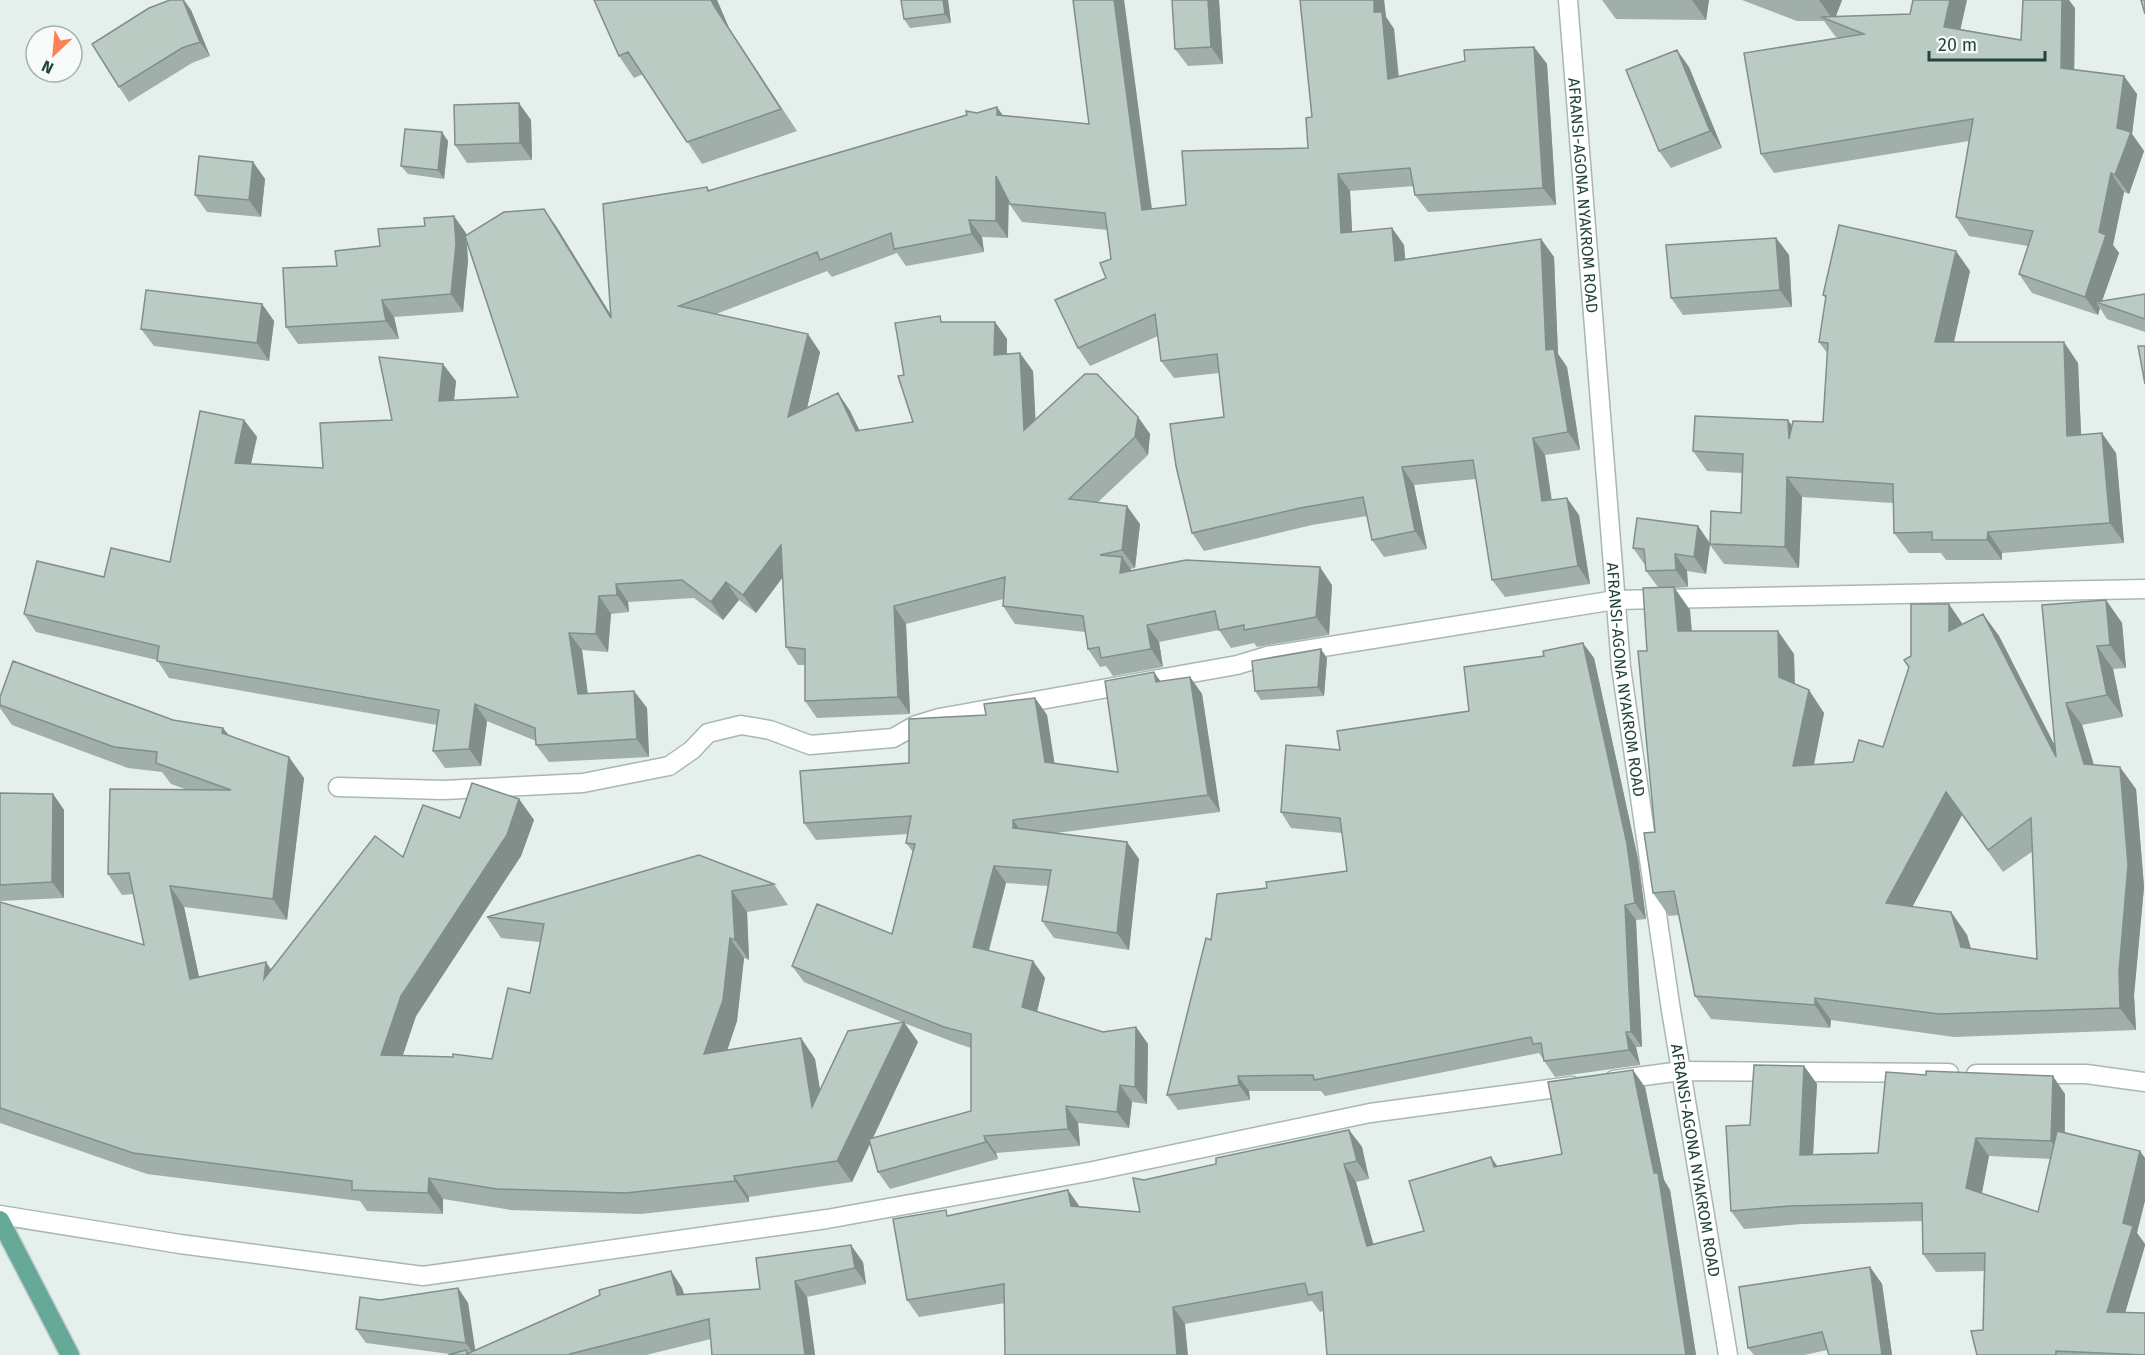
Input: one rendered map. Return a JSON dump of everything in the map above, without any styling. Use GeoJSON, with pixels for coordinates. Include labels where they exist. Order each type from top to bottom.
{"type":"FeatureCollection","features":[{"type":"Feature","properties":{"kind":"main road"},"geometry":{"type":"LineString","coordinates":[[0,1220],[70,1355]]}},
{"type":"Feature","properties":{"kind":"street","name":"AFRANSI-AGONA NYAKROM ROAD"},"geometry":{"type":"LineString","coordinates":[[1568,0],[1621,667],[1682,1071],[1728,1355]]}},
{"type":"Feature","properties":{"kind":"street"},"geometry":{"type":"LineString","coordinates":[[338,787],[443,790],[583,783],[669,766],[692,750],[708,733],[741,725],[770,730],[810,745],[893,738],[916,725],[939,718],[1237,665],[1267,656],[1615,600],[2145,589]]}},
{"type":"Feature","properties":{"kind":"street"},"geometry":{"type":"LineString","coordinates":[[0,1215],[180,1244],[423,1276],[827,1219],[1094,1171],[1370,1113],[1682,1071],[2086,1074],[2145,1082]]}},
{"type":"Feature","properties":{"kind":"building"},"geometry":{"type":"Polygon","coordinates":[[[170,0],[183,0],[200,42],[182,48],[119,87],[92,44],[149,8],[170,0]]]}},
{"type":"Feature","properties":{"kind":"building"},"geometry":{"type":"Polygon","coordinates":[[[594,0],[711,0],[781,109],[687,142],[628,52],[619,56],[594,0]]]}},
{"type":"Feature","properties":{"kind":"building"},"geometry":{"type":"Polygon","coordinates":[[[901,0],[943,0],[945,14],[904,19],[901,0]]]}},
{"type":"Feature","properties":{"kind":"building"},"geometry":{"type":"Polygon","coordinates":[[[1073,0],[1114,0],[1142,210],[1186,205],[1182,151],[1308,148],[1306,118],[1312,117],[1300,0],[1374,0],[1374,12],[1382,12],[1388,79],[1465,61],[1464,50],[1534,47],[1543,188],[1415,195],[1410,168],[1338,174],[1341,233],[1392,228],[1395,261],[1541,239],[1546,350],[1554,349],[1568,432],[1533,438],[1542,501],[1567,498],[1578,566],[1492,580],[1473,460],[1402,467],[1415,531],[1372,540],[1363,497],[1300,508],[1192,533],[1176,466],[1170,424],[1224,417],[1217,354],[1161,361],[1155,314],[1078,348],[1055,300],[1106,278],[1100,263],[1111,259],[1105,213],[1010,204],[996,176],[996,221],[969,220],[972,234],[894,249],[891,233],[820,260],[817,252],[679,306],[808,334],[788,417],[838,393],[856,431],[913,422],[898,376],[904,375],[895,323],[940,316],[941,322],[995,322],[994,355],[1020,353],[1024,430],[1085,374],[1097,374],[1138,417],[1135,437],[1069,499],[1127,506],[1122,550],[1100,555],[1122,557],[1120,573],[1186,560],[1320,567],[1316,617],[1244,630],[1244,625],[1219,630],[1215,611],[1147,625],[1151,649],[1101,658],[1099,647],[1088,649],[1083,616],[1003,606],[1005,577],[894,606],[898,697],[805,701],[805,649],[786,647],[781,545],[743,595],[726,582],[711,602],[682,580],[616,584],[617,595],[599,596],[596,634],[569,633],[578,694],[634,691],[637,739],[536,745],[535,728],[475,704],[469,749],[433,751],[439,710],[157,661],[159,646],[24,614],[37,561],[104,577],[111,548],[170,562],[200,411],[244,420],[235,463],[323,468],[320,423],[392,420],[379,357],[443,364],[439,401],[518,397],[465,236],[504,212],[544,209],[611,318],[603,204],[707,187],[708,191],[967,115],[966,111],[977,113],[997,107],[997,115],[1089,124],[1073,0]]]}},
{"type":"Feature","properties":{"kind":"building"},"geometry":{"type":"Polygon","coordinates":[[[1172,0],[1208,0],[1211,47],[1175,49],[1172,0]]]}},
{"type":"Feature","properties":{"kind":"building"},"geometry":{"type":"Polygon","coordinates":[[[1913,0],[1950,0],[1944,27],[2021,40],[2023,0],[2062,0],[2061,68],[2124,76],[2117,128],[2131,132],[2115,175],[2111,173],[2099,232],[2106,235],[2085,297],[2019,274],[2033,231],[1956,217],[1973,119],[1761,154],[1744,53],[1864,34],[1821,17],[1910,14],[1913,0]]]}},
{"type":"Feature","properties":{"kind":"building"},"geometry":{"type":"Polygon","coordinates":[[[2141,0],[2145,0],[2145,14],[2141,0]]]}},
{"type":"Feature","properties":{"kind":"building"},"geometry":{"type":"Polygon","coordinates":[[[1677,50],[1710,131],[1659,151],[1626,70],[1677,50]]]}},
{"type":"Feature","properties":{"kind":"building"},"geometry":{"type":"Polygon","coordinates":[[[519,103],[520,143],[455,145],[454,105],[519,103]]]}},
{"type":"Feature","properties":{"kind":"building"},"geometry":{"type":"Polygon","coordinates":[[[405,129],[442,132],[438,170],[401,166],[405,129]]]}},
{"type":"Feature","properties":{"kind":"building"},"geometry":{"type":"Polygon","coordinates":[[[199,156],[253,162],[249,200],[195,195],[199,156]]]}},
{"type":"Feature","properties":{"kind":"building"},"geometry":{"type":"Polygon","coordinates":[[[454,216],[456,244],[451,294],[382,300],[386,321],[286,327],[283,268],[337,266],[335,251],[380,246],[378,229],[425,226],[424,218],[454,216]]]}},
{"type":"Feature","properties":{"kind":"building"},"geometry":{"type":"Polygon","coordinates":[[[1839,225],[1956,251],[1935,342],[2064,342],[2067,436],[2102,433],[2110,523],[1988,532],[1987,540],[1932,540],[1932,532],[1894,533],[1893,484],[1787,477],[1785,547],[1710,544],[1711,511],[1741,513],[1743,454],[1693,451],[1695,416],[1788,420],[1789,439],[1793,421],[1823,422],[1828,343],[1819,342],[1826,296],[1823,295],[1839,225]]]}},
{"type":"Feature","properties":{"kind":"building"},"geometry":{"type":"Polygon","coordinates":[[[1776,238],[1780,290],[1671,298],[1666,245],[1776,238]]]}},
{"type":"Feature","properties":{"kind":"building"},"geometry":{"type":"Polygon","coordinates":[[[146,290],[262,304],[257,343],[141,329],[146,290]]]}},
{"type":"Feature","properties":{"kind":"building"},"geometry":{"type":"Polygon","coordinates":[[[2145,294],[2145,319],[2096,302],[2145,294]]]}},
{"type":"Feature","properties":{"kind":"building"},"geometry":{"type":"Polygon","coordinates":[[[2138,346],[2145,346],[2145,384],[2138,346]]]}},
{"type":"Feature","properties":{"kind":"building"},"geometry":{"type":"Polygon","coordinates":[[[1637,518],[1698,526],[1694,557],[1675,554],[1676,570],[1646,571],[1644,549],[1633,548],[1637,518]]]}},
{"type":"Feature","properties":{"kind":"building"},"geometry":{"type":"Polygon","coordinates":[[[1674,587],[1678,631],[1778,631],[1779,677],[1809,690],[1793,766],[1853,762],[1859,740],[1883,747],[1909,667],[1904,660],[1911,656],[1911,604],[1949,604],[1949,631],[1983,614],[2056,757],[2042,605],[2106,600],[2110,645],[2097,646],[2107,695],[2066,703],[2084,764],[2120,767],[2128,865],[2119,972],[2120,1008],[1939,1014],[1815,998],[1815,1005],[1695,996],[1674,891],[1653,893],[1644,833],[1655,832],[1638,651],[1647,651],[1643,588],[1674,587]],[[1946,792],[1886,903],[1951,912],[1961,947],[2037,959],[2031,818],[1988,850],[1946,792]]]}},
{"type":"Feature","properties":{"kind":"building"},"geometry":{"type":"Polygon","coordinates":[[[1583,643],[1627,844],[1635,903],[1625,905],[1631,1032],[1626,1032],[1629,1050],[1544,1061],[1541,1043],[1533,1044],[1531,1037],[1314,1080],[1313,1075],[1238,1076],[1239,1085],[1167,1095],[1206,938],[1211,940],[1217,894],[1267,888],[1266,882],[1347,871],[1340,818],[1281,812],[1286,745],[1340,750],[1337,731],[1469,711],[1464,667],[1544,656],[1543,651],[1583,643]]]}},
{"type":"Feature","properties":{"kind":"building"},"geometry":{"type":"Polygon","coordinates":[[[1321,649],[1318,687],[1255,691],[1252,661],[1321,649]]]}},
{"type":"Feature","properties":{"kind":"building"},"geometry":{"type":"Polygon","coordinates":[[[13,661],[173,720],[223,728],[222,733],[289,757],[273,899],[170,886],[190,979],[266,962],[264,979],[375,836],[403,857],[423,805],[460,818],[472,783],[519,799],[507,835],[401,996],[381,1055],[453,1057],[453,1054],[492,1059],[508,988],[530,993],[544,924],[487,917],[699,855],[774,884],[732,891],[735,940],[730,938],[723,1000],[704,1054],[801,1038],[812,1107],[848,1031],[904,1022],[837,1161],[734,1176],[735,1181],[626,1193],[497,1189],[429,1178],[428,1193],[352,1190],[352,1181],[133,1153],[0,1108],[0,902],[144,945],[129,873],[108,874],[110,789],[231,790],[156,763],[157,752],[114,747],[0,705],[0,697],[13,661]]]}},
{"type":"Feature","properties":{"kind":"building"},"geometry":{"type":"Polygon","coordinates":[[[1154,672],[1156,682],[1190,677],[1208,795],[1013,820],[1013,828],[1127,842],[1117,933],[1042,921],[1051,870],[994,866],[973,947],[1033,961],[1022,1007],[1103,1032],[1136,1027],[1135,1087],[1120,1085],[1117,1112],[1066,1106],[1068,1129],[984,1136],[986,1142],[878,1172],[869,1139],[971,1111],[971,1034],[944,1027],[792,966],[817,904],[892,934],[915,844],[906,843],[911,816],[804,823],[800,771],[909,763],[909,719],[986,715],[984,704],[1035,698],[1045,762],[1118,772],[1105,681],[1154,672]]]}},
{"type":"Feature","properties":{"kind":"building"},"geometry":{"type":"Polygon","coordinates":[[[0,793],[53,794],[52,882],[0,885],[0,793]]]}},
{"type":"Feature","properties":{"kind":"building"},"geometry":{"type":"Polygon","coordinates":[[[1754,1065],[1804,1066],[1800,1155],[1878,1153],[1886,1072],[1926,1075],[1926,1071],[2053,1076],[2051,1141],[1976,1138],[1966,1188],[2038,1212],[2057,1131],[2140,1151],[2123,1223],[2133,1226],[2107,1312],[2145,1313],[2145,1355],[2056,1351],[2056,1355],[1977,1355],[1971,1331],[1983,1330],[1985,1253],[1923,1254],[1922,1203],[1790,1206],[1731,1211],[1726,1126],[1750,1125],[1754,1065]]]}},
{"type":"Feature","properties":{"kind":"building"},"geometry":{"type":"Polygon","coordinates":[[[1633,1070],[1654,1173],[1658,1173],[1686,1355],[1327,1355],[1322,1292],[1308,1295],[1305,1283],[1173,1307],[1177,1355],[1005,1355],[1004,1284],[907,1300],[893,1219],[946,1210],[947,1216],[1068,1190],[1071,1206],[1140,1212],[1133,1178],[1144,1180],[1216,1164],[1216,1158],[1349,1130],[1357,1161],[1344,1164],[1367,1246],[1424,1231],[1409,1181],[1491,1157],[1494,1167],[1562,1154],[1548,1082],[1633,1070]]]}},
{"type":"Feature","properties":{"kind":"building"},"geometry":{"type":"Polygon","coordinates":[[[851,1245],[855,1268],[795,1281],[805,1355],[712,1355],[709,1319],[571,1355],[448,1355],[466,1350],[467,1354],[600,1295],[599,1290],[671,1271],[677,1295],[760,1289],[756,1258],[851,1245]]]}},
{"type":"Feature","properties":{"kind":"building"},"geometry":{"type":"Polygon","coordinates":[[[1870,1267],[1882,1355],[1829,1355],[1822,1332],[1748,1348],[1739,1287],[1870,1267]]]}},
{"type":"Feature","properties":{"kind":"building"},"geometry":{"type":"Polygon","coordinates":[[[458,1288],[466,1343],[356,1329],[360,1297],[380,1300],[458,1288]]]}}]}
